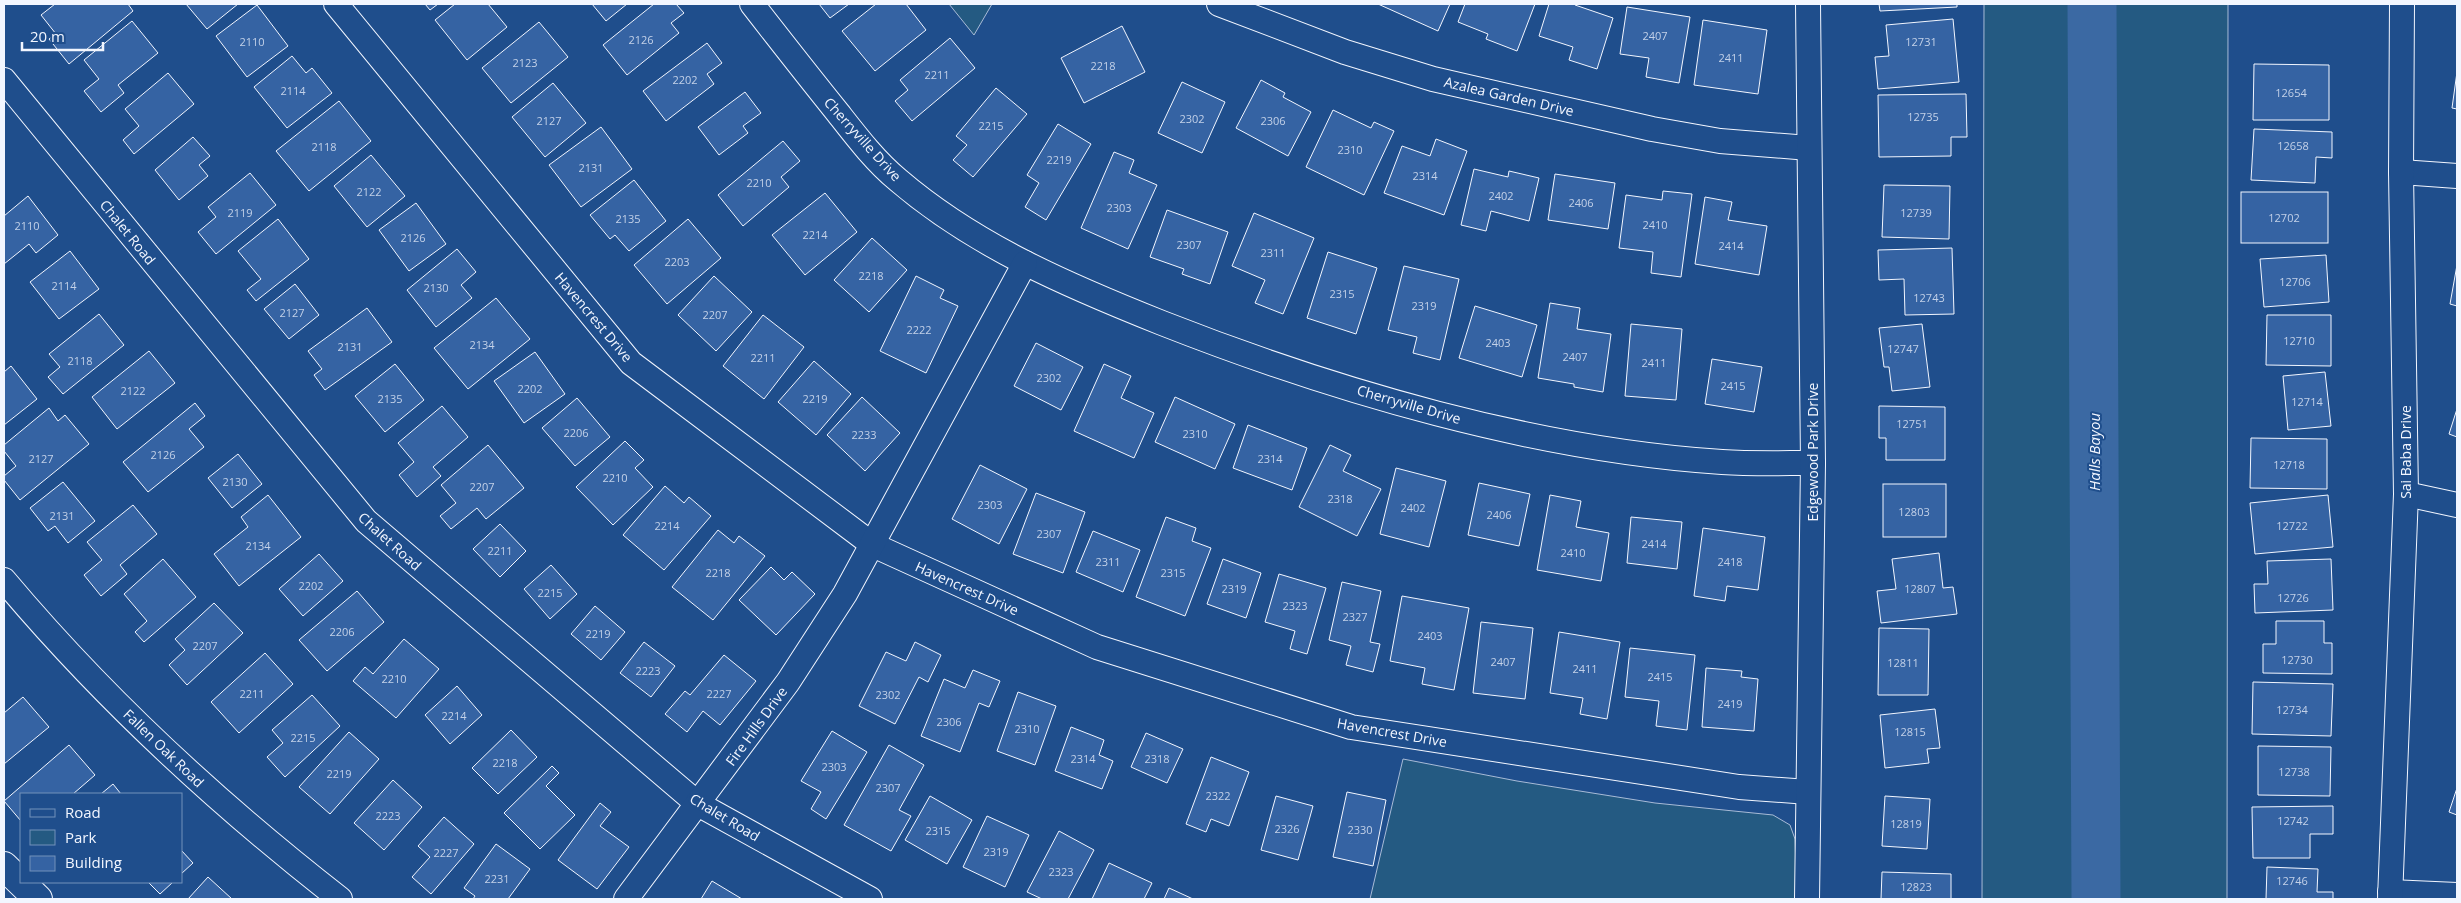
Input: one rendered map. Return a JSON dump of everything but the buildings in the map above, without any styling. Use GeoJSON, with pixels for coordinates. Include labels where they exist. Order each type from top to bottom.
{"type":"FeatureCollection","features":[{"type":"Feature","properties":{"kind":"main road"},"geometry":{"type":"LineString","coordinates":[[4,866],[20,882]]}},
{"type":"Feature","properties":{"kind":"main road"},"geometry":{"type":"LineString","coordinates":[[22,883],[38,899]]}},
{"type":"Feature","properties":{"kind":"street","name":"Havencrest Drive"},"geometry":{"type":"LineString","coordinates":[[336,4],[631,363],[873,545],[1097,647],[1351,727],[1739,787],[1808,792]]}},
{"type":"Feature","properties":{"kind":"street","name":"Cherryville Drive"},"geometry":{"type":"LineString","coordinates":[[752,4],[858,138],[896,179],[983,241],[1024,263],[1106,301],[1208,341],[1323,380],[1458,419],[1604,449],[1723,462],[1813,463]]}},
{"type":"Feature","properties":{"kind":"street","name":"Azalea Garden Drive"},"geometry":{"type":"LineString","coordinates":[[1219,4],[1345,52],[1442,81],[1652,129],[1720,141],[1809,148]]}},
{"type":"Feature","properties":{"kind":"street","name":"Edgewood Park Drive"},"geometry":{"type":"LineString","coordinates":[[1808,4],[1813,463],[1808,899]]}},
{"type":"Feature","properties":{"kind":"street","name":"Sai Baba Drive"},"geometry":{"type":"LineString","coordinates":[[2390,896],[2406,494],[2401,172],[2402,4]]}},
{"type":"Feature","properties":{"kind":"street","name":"Chalet Road"},"geometry":{"type":"LineString","coordinates":[[4,80],[366,521],[698,804],[870,899]]}},
{"type":"Feature","properties":{"kind":"street"},"geometry":{"type":"LineString","coordinates":[[2401,172],[2457,176]]}},
{"type":"Feature","properties":{"kind":"street"},"geometry":{"type":"LineString","coordinates":[[873,545],[1024,263]]}},
{"type":"Feature","properties":{"kind":"street"},"geometry":{"type":"LineString","coordinates":[[2406,494],[2457,505]]}},
{"type":"Feature","properties":{"kind":"street","name":"Fire Hills Drive"},"geometry":{"type":"LineString","coordinates":[[626,899],[788,682],[845,594],[873,545]]}},
{"type":"Feature","properties":{"kind":"street","name":"Fallen Oak Road"},"geometry":{"type":"LineString","coordinates":[[4,580],[39,622],[98,684],[184,769],[277,851],[340,899]]}},
{"type":"Feature","properties":{"kind":"street"},"geometry":{"type":"LineString","coordinates":[[2390,896],[2457,895]]}},
{"type":"Feature","properties":{"kind":"green space"},"geometry":{"type":"Polygon","coordinates":[[[949,4],[992,4],[974,35],[949,4]]]}},
{"type":"Feature","properties":{"kind":"green space"},"geometry":{"type":"Polygon","coordinates":[[[1984,4],[2228,4],[2227,899],[1982,899],[1984,4]]]}},
{"type":"Feature","properties":{"kind":"green space"},"geometry":{"type":"Polygon","coordinates":[[[1403,759],[1517,781],[1655,803],[1773,815],[1790,825],[1795,839],[1797,899],[1370,899],[1403,759]]]}},
{"type":"Feature","properties":{"kind":"waterway","name":"Halls Bayou"},"geometry":{"type":"LineString","coordinates":[[2092,4],[2096,899]]}}]}
